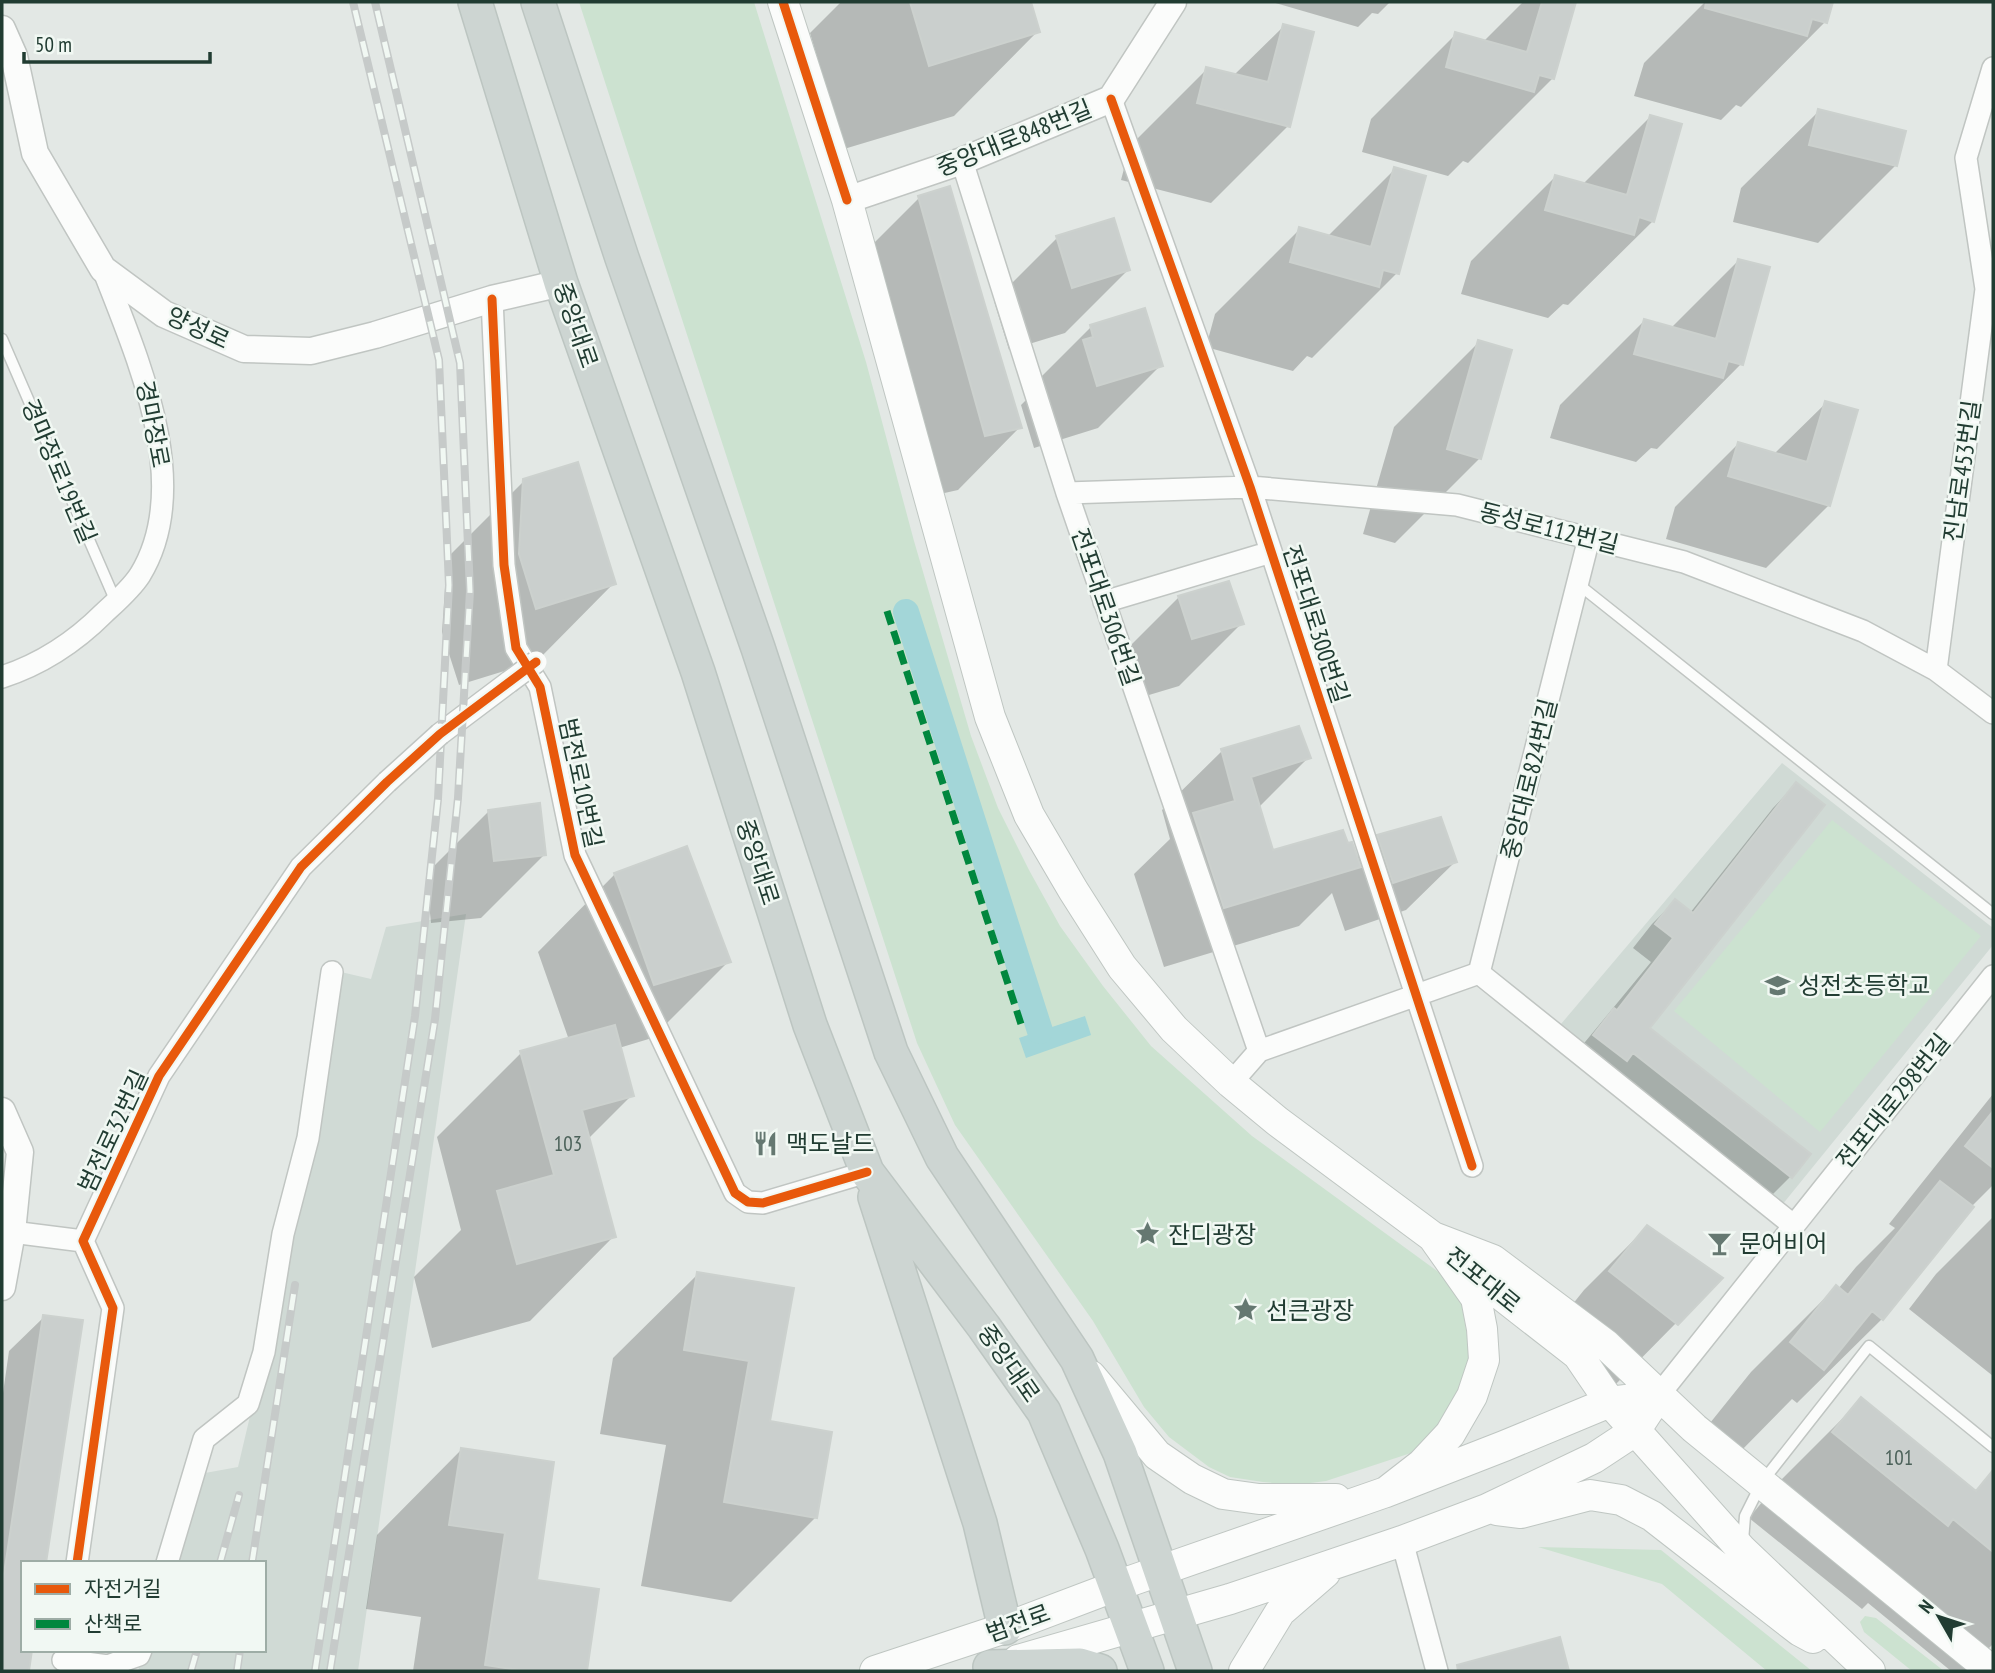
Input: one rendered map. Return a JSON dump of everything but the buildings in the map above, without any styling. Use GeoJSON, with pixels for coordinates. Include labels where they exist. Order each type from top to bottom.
{"type":"FeatureCollection","features":[{"type":"Feature","properties":{"kind":"main road","name":"중앙대로"},"geometry":{"type":"LineString","coordinates":[[475,2],[561,283],[698,672],[810,1024],[867,1171],[1044,1412],[1116,1586],[1147,1671]]}},
{"type":"Feature","properties":{"kind":"main road"},"geometry":{"type":"LineString","coordinates":[[538,2],[622,258],[758,648],[891,1052],[942,1157],[1077,1359],[1157,1455],[1192,1479],[1223,1494],[1259,1499],[1375,1495],[1422,1464],[1450,1434],[1472,1396],[1483,1360],[1482,1329],[1476,1298],[1433,1237],[1277,1121],[1231,1083],[1174,1028],[1122,967],[1029,815],[990,717],[847,200],[783,2]]}},
{"type":"Feature","properties":{"kind":"main road"},"geometry":{"type":"LineString","coordinates":[[867,1171],[980,1523],[1006,1628]]}},
{"type":"Feature","properties":{"kind":"main road","name":"전포대로"},"geometry":{"type":"LineString","coordinates":[[1433,1237],[1493,1260],[1605,1344],[1694,1428],[1992,1671]]}},
{"type":"Feature","properties":{"kind":"main road","name":"전포대로"},"geometry":{"type":"LineString","coordinates":[[1433,1237],[1475,1276],[1578,1355],[1609,1402],[1742,1550],[1864,1666]]}},
{"type":"Feature","properties":{"kind":"main road"},"geometry":{"type":"LineString","coordinates":[[1077,1359],[1120,1453],[1195,1671]]}},
{"type":"Feature","properties":{"kind":"main road"},"geometry":{"type":"LineString","coordinates":[[1160,1571],[1375,1495],[1504,1446],[1609,1402],[1658,1396]]}},
{"type":"Feature","properties":{"kind":"main road"},"geometry":{"type":"LineString","coordinates":[[1176,1615],[1402,1541],[1487,1509],[1594,1458],[1635,1431],[1658,1396]]}},
{"type":"Feature","properties":{"kind":"main road"},"geometry":{"type":"LineString","coordinates":[[1487,1509],[1521,1513],[1590,1496],[1621,1500],[1652,1516],[1800,1631],[1864,1666]]}},
{"type":"Feature","properties":{"kind":"main road"},"geometry":{"type":"LineString","coordinates":[[1244,1671],[1280,1612],[1304,1589],[1344,1559]]}},
{"type":"Feature","properties":{"kind":"main road","name":"범전로"},"geometry":{"type":"LineString","coordinates":[[875,1671],[1006,1628],[1160,1571]]}},
{"type":"Feature","properties":{"kind":"main road","name":"범전로"},"geometry":{"type":"LineString","coordinates":[[984,1669],[1176,1615]]}},
{"type":"Feature","properties":{"kind":"main road"},"geometry":{"type":"LineString","coordinates":[[984,1669],[1080,1665],[1100,1671]]}},
{"type":"Feature","properties":{"kind":"street","name":"중앙대로848번길"},"geometry":{"type":"LineString","coordinates":[[847,200],[962,161],[1111,99],[1172,2]]}},
{"type":"Feature","properties":{"kind":"street","name":"양성로"},"geometry":{"type":"LineString","coordinates":[[2,29],[14,56],[35,153],[103,269],[164,314],[244,349],[311,351],[375,335],[492,299],[561,283]]}},
{"type":"Feature","properties":{"kind":"street","name":"진남로453번길"},"geometry":{"type":"LineString","coordinates":[[1936,670],[1986,289],[1966,158],[1993,68]]}},
{"type":"Feature","properties":{"kind":"street","name":"전포대로300번길"},"geometry":{"type":"LineString","coordinates":[[1111,99],[1250,487],[1472,1166]]}},
{"type":"Feature","properties":{"kind":"street","name":"전포대로306번길"},"geometry":{"type":"LineString","coordinates":[[962,161],[1067,493],[1259,1051]]}},
{"type":"Feature","properties":{"kind":"street","name":"경마장로"},"geometry":{"type":"LineString","coordinates":[[2,677],[24,670],[55,654],[84,633],[141,574],[154,548],[164,484],[160,444],[143,374],[103,269]]}},
{"type":"Feature","properties":{"kind":"street","name":"범전로10번길"},"geometry":{"type":"LineString","coordinates":[[492,299],[504,565],[516,648],[540,687],[575,855],[735,1193],[748,1202],[763,1203],[867,1171]]}},
{"type":"Feature","properties":{"kind":"street","name":"동성로112번길"},"geometry":{"type":"LineString","coordinates":[[1067,493],[1250,487],[1457,506],[1684,562],[1863,631],[1936,670],[1993,713]]}},
{"type":"Feature","properties":{"kind":"street","name":"중앙대로824번길"},"geometry":{"type":"LineString","coordinates":[[1479,973],[1589,538]]}},
{"type":"Feature","properties":{"kind":"street"},"geometry":{"type":"LineString","coordinates":[[1104,603],[1271,552]]}},
{"type":"Feature","properties":{"kind":"street","name":"범전로32번길"},"geometry":{"type":"LineString","coordinates":[[83,1241],[159,1076],[301,867],[440,734],[536,662]]}},
{"type":"Feature","properties":{"kind":"street"},"geometry":{"type":"LineString","coordinates":[[168,1561],[204,1439],[248,1404],[264,1352],[283,1234],[308,1138],[332,972]]}},
{"type":"Feature","properties":{"kind":"street"},"geometry":{"type":"LineString","coordinates":[[1231,1083],[1259,1051],[1479,973],[1793,1225]]}},
{"type":"Feature","properties":{"kind":"street","name":"전포대로298번길"},"geometry":{"type":"LineString","coordinates":[[1658,1396],[1993,976]]}},
{"type":"Feature","properties":{"kind":"street"},"geometry":{"type":"LineString","coordinates":[[2,1111],[20,1152],[12,1231],[2,1287]]}},
{"type":"Feature","properties":{"kind":"street"},"geometry":{"type":"LineString","coordinates":[[12,1231],[83,1241],[113,1308],[77,1561]]}},
{"type":"Feature","properties":{"kind":"street"},"geometry":{"type":"LineString","coordinates":[[1402,1541],[1437,1671]]}},
{"type":"Feature","properties":{"kind":"street"},"geometry":{"type":"LineString","coordinates":[[63,1660],[107,1669],[139,1656],[140,1652]]}},
{"type":"Feature","properties":{"kind":"lane","name":"경마장로19번길"},"geometry":{"type":"LineString","coordinates":[[2,339],[116,602]]}},
{"type":"Feature","properties":{"kind":"lane"},"geometry":{"type":"LineString","coordinates":[[1578,584],[1993,914]]}},
{"type":"Feature","properties":{"kind":"lane"},"geometry":{"type":"LineString","coordinates":[[1742,1550],[1745,1516],[1762,1482],[1869,1346],[1993,1447]]}},
{"type":"Feature","properties":{"kind":"shaded area","name":"성전초등학교"},"geometry":{"type":"Polygon","coordinates":[[[1782,763],[1993,928],[1993,945],[1782,1205],[1561,1024],[1782,763]]]}},
{"type":"Feature","properties":{"kind":"shaded area"},"geometry":{"type":"Polygon","coordinates":[[[466,914],[358,1671],[138,1671],[143,1652],[266,1652],[266,1561],[170,1561],[194,1475],[238,1467],[284,1272],[341,972],[371,979],[386,927],[466,914]]]}},
{"type":"Feature","properties":{"kind":"green space"},"geometry":{"type":"Polygon","coordinates":[[[579,2],[754,2],[866,362],[914,541],[971,736],[998,808],[1060,926],[1151,1046],[1252,1136],[1444,1276],[1460,1295],[1469,1347],[1469,1379],[1436,1436],[1411,1453],[1326,1481],[1295,1485],[1230,1477],[1209,1467],[1169,1437],[1144,1407],[1093,1321],[955,1125],[917,1043],[579,2]]]}},
{"type":"Feature","properties":{"kind":"green space"},"geometry":{"type":"Polygon","coordinates":[[[1832,820],[1981,936],[1820,1132],[1674,1011],[1832,820]]]}},
{"type":"Feature","properties":{"kind":"green space"},"geometry":{"type":"Polygon","coordinates":[[[1538,1547],[1661,1550],[1812,1671],[1767,1671],[1662,1584],[1538,1547]]]}},
{"type":"Feature","properties":{"kind":"green space"},"geometry":{"type":"Polygon","coordinates":[[[1865,1616],[1876,1618],[1944,1671],[1912,1671],[1864,1632],[1860,1622],[1865,1616]]]}},
{"type":"Feature","properties":{"kind":"water"},"geometry":{"type":"Polygon","coordinates":[[[1085,1016],[1091,1035],[1026,1058],[1019,1038],[1085,1016]]]}},
{"type":"Feature","properties":{"kind":"waterway"},"geometry":{"type":"LineString","coordinates":[[906,612],[1040,1031]]}},
{"type":"Feature","properties":{"kind":"railway"},"geometry":{"type":"LineString","coordinates":[[315,1671],[415,1016],[438,799],[449,585],[439,360],[353,2]]}},
{"type":"Feature","properties":{"kind":"railway"},"geometry":{"type":"LineString","coordinates":[[330,1671],[435,1019],[458,798],[470,591],[460,363],[375,2]]}},
{"type":"Feature","properties":{"kind":"railway"},"geometry":{"type":"LineString","coordinates":[[252,1561],[295,1285]]}},
{"type":"Feature","properties":{"kind":"railway"},"geometry":{"type":"LineString","coordinates":[[221,1561],[239,1495]]}},
{"type":"Feature","properties":{"kind":"railway"},"geometry":{"type":"LineString","coordinates":[[191,1671],[196,1652]]}},
{"type":"Feature","properties":{"kind":"railway"},"geometry":{"type":"LineString","coordinates":[[237,1671],[240,1652]]}},
{"type":"Feature","properties":{"kind":"marked path"},"geometry":{"type":"LineString","coordinates":[[887,611],[1021,1024]]}},
{"type":"Feature","properties":{"kind":"cycle path"},"geometry":{"type":"LineString","coordinates":[[783,2],[847,200]]}},
{"type":"Feature","properties":{"kind":"cycle path"},"geometry":{"type":"LineString","coordinates":[[1111,99],[1250,487],[1472,1166]]}},
{"type":"Feature","properties":{"kind":"cycle path"},"geometry":{"type":"LineString","coordinates":[[492,299],[504,565],[516,648],[540,687],[575,855],[735,1193],[748,1202],[763,1203],[867,1172]]}},
{"type":"Feature","properties":{"kind":"cycle path"},"geometry":{"type":"LineString","coordinates":[[77,1561],[113,1308],[83,1241],[159,1076],[301,867],[440,734],[536,662]]}},
{"type":"Feature","properties":{"kind":"place","name":"성전초등학교"},"geometry":{"type":"Point","coordinates":[1778,985]}},
{"type":"Feature","properties":{"kind":"place","name":"맥도날드"},"geometry":{"type":"Point","coordinates":[766,1143]}},
{"type":"Feature","properties":{"kind":"place","name":"잔디광장"},"geometry":{"type":"Point","coordinates":[1148,1234]}},
{"type":"Feature","properties":{"kind":"place","name":"문어비어"},"geometry":{"type":"Point","coordinates":[1719,1243]}},
{"type":"Feature","properties":{"kind":"place","name":"선큰광장"},"geometry":{"type":"Point","coordinates":[1246,1310]}}]}
